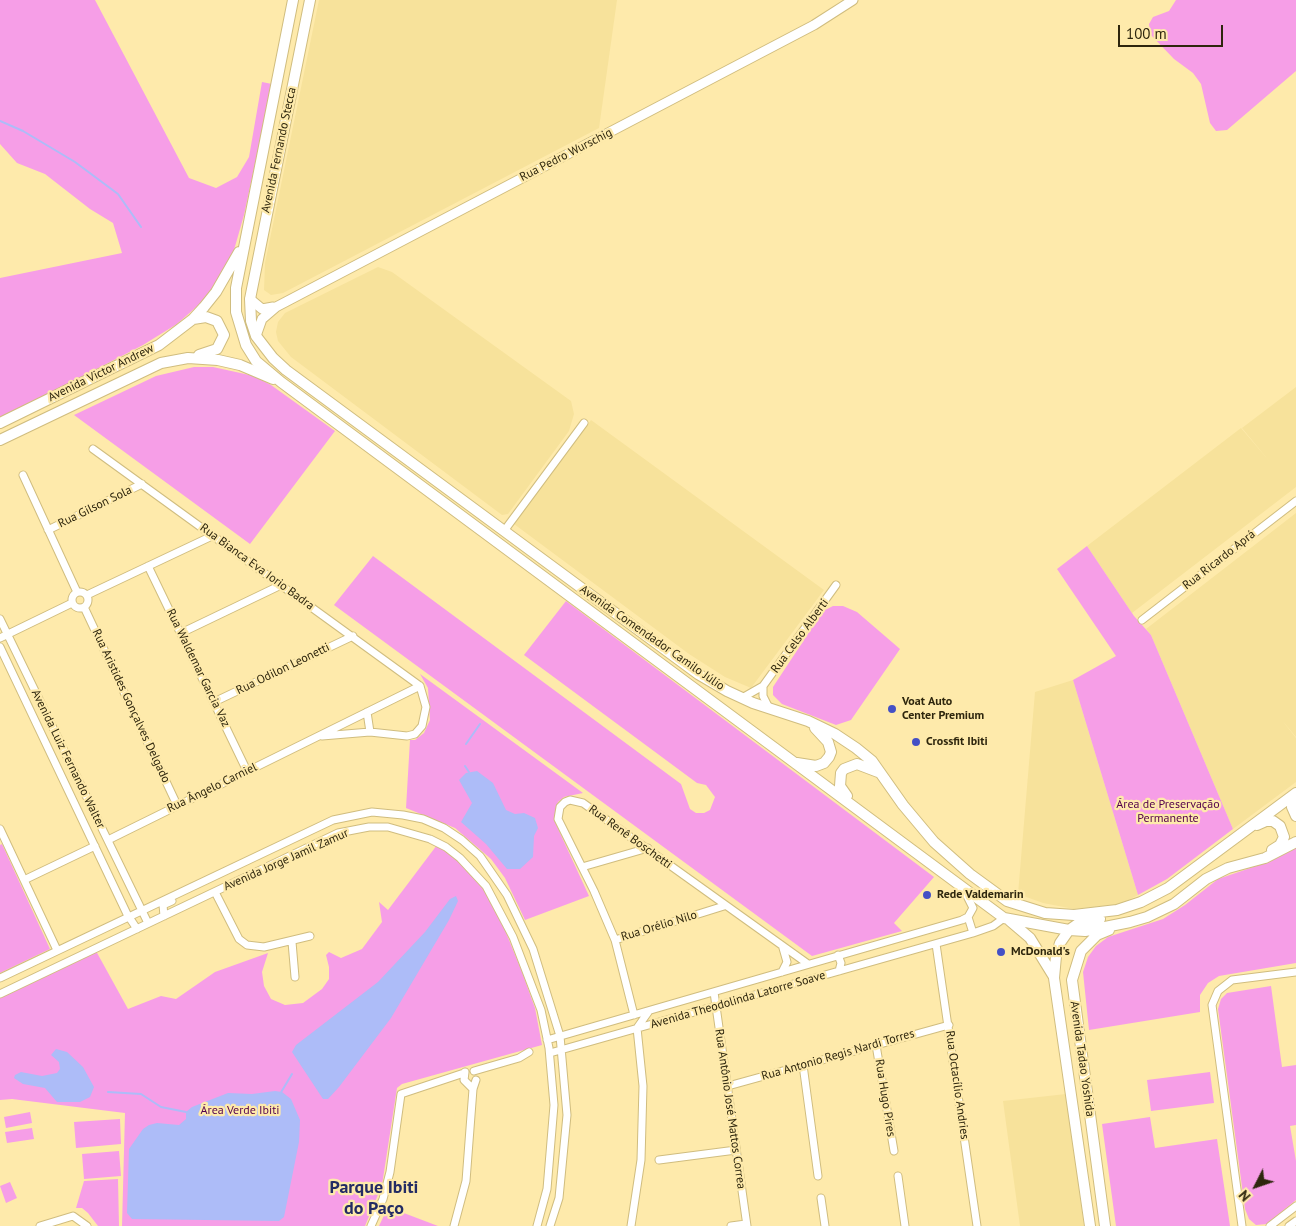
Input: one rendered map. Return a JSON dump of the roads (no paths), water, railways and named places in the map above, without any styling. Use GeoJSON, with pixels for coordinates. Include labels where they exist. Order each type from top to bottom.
{"type":"FeatureCollection","features":[{"type":"Feature","properties":{"kind":"main road","name":"Avenida Fernando Stecca"},"geometry":{"type":"LineString","coordinates":[[245,240],[293,0]]}},
{"type":"Feature","properties":{"kind":"main road","name":"Avenida Fernando Stecca"},"geometry":{"type":"LineString","coordinates":[[250,299],[310,0]]}},
{"type":"Feature","properties":{"kind":"main road","name":"Avenida Victor Andrew"},"geometry":{"type":"LineString","coordinates":[[0,423],[159,345],[193,319],[216,292],[245,240]]}},
{"type":"Feature","properties":{"kind":"main road","name":"Avenida Comendador Camilo Júlio"},"geometry":{"type":"LineString","coordinates":[[245,240],[236,288],[236,312],[246,345],[256,360],[281,382],[1005,918],[1069,930],[1085,931],[1130,922],[1147,917],[1174,904],[1206,879],[1228,868],[1272,856],[1296,842]]}},
{"type":"Feature","properties":{"kind":"main road","name":"Avenida Comendador Camilo Júlio"},"geometry":{"type":"LineString","coordinates":[[250,299],[251,321],[256,336],[273,358],[286,370],[698,674],[742,698],[835,734],[856,748],[872,761],[903,805],[934,842],[976,879],[1007,900],[1045,913],[1074,915],[1117,910],[1151,897],[1168,888],[1296,793]]}},
{"type":"Feature","properties":{"kind":"main road"},"geometry":{"type":"LineString","coordinates":[[188,358],[217,349],[224,335],[217,321],[206,317],[193,319]]}},
{"type":"Feature","properties":{"kind":"main road","name":"Avenida Victor Andrew"},"geometry":{"type":"LineString","coordinates":[[0,440],[140,371],[161,363],[188,358],[218,360],[240,365],[281,382]]}},
{"type":"Feature","properties":{"kind":"main road"},"geometry":{"type":"LineString","coordinates":[[794,762],[810,765],[821,764],[831,752],[825,737],[808,722]]}},
{"type":"Feature","properties":{"kind":"main road"},"geometry":{"type":"LineString","coordinates":[[875,820],[843,792],[840,786],[840,778],[844,769],[857,764],[881,773]]}},
{"type":"Feature","properties":{"kind":"main road"},"geometry":{"type":"LineString","coordinates":[[1296,797],[1292,807],[1296,816]]}},
{"type":"Feature","properties":{"kind":"main road"},"geometry":{"type":"LineString","coordinates":[[1246,862],[1280,845],[1284,837],[1280,826],[1273,821],[1266,820],[1248,829]]}},
{"type":"Feature","properties":{"kind":"main road"},"geometry":{"type":"LineString","coordinates":[[1069,930],[1078,923],[1114,916],[1132,909],[1151,897]]}},
{"type":"Feature","properties":{"kind":"main road","name":"Avenida Tadao Yoshida"},"geometry":{"type":"LineString","coordinates":[[1005,918],[1030,938],[1054,978]]}},
{"type":"Feature","properties":{"kind":"main road","name":"Avenida Tadao Yoshida"},"geometry":{"type":"LineString","coordinates":[[1105,1226],[1072,980],[1081,951],[1088,943],[1103,932],[1130,922]]}},
{"type":"Feature","properties":{"kind":"main road","name":"Avenida Tadao Yoshida"},"geometry":{"type":"LineString","coordinates":[[1069,930],[1060,943],[1056,956],[1054,978],[1090,1226]]}},
{"type":"Feature","properties":{"kind":"street","name":"Rua Pedro Wurschig"},"geometry":{"type":"LineString","coordinates":[[256,336],[262,319],[276,307],[796,34],[853,0]]}},
{"type":"Feature","properties":{"kind":"street"},"geometry":{"type":"LineString","coordinates":[[250,299],[262,309],[276,307]]}},
{"type":"Feature","properties":{"kind":"street"},"geometry":{"type":"LineString","coordinates":[[504,531],[584,423]]}},
{"type":"Feature","properties":{"kind":"street","name":"Rua Bianca Eva Iorio Badra"},"geometry":{"type":"LineString","coordinates":[[93,449],[420,686]]}},
{"type":"Feature","properties":{"kind":"street"},"geometry":{"type":"LineString","coordinates":[[22,475],[77,592],[87,595],[212,536]]}},
{"type":"Feature","properties":{"kind":"street","name":"Rua Gilson Sola"},"geometry":{"type":"LineString","coordinates":[[48,530],[142,484]]}},
{"type":"Feature","properties":{"kind":"street","name":"Rua Ricardo Aprá"},"geometry":{"type":"LineString","coordinates":[[1142,620],[1296,501]]}},
{"type":"Feature","properties":{"kind":"street","name":"Rua Waldemar Garcia Vaz"},"geometry":{"type":"LineString","coordinates":[[148,566],[247,771]]}},
{"type":"Feature","properties":{"kind":"street"},"geometry":{"type":"LineString","coordinates":[[180,633],[281,585]]}},
{"type":"Feature","properties":{"kind":"street","name":"Rua Celso Alberti"},"geometry":{"type":"LineString","coordinates":[[742,698],[763,686],[836,585]]}},
{"type":"Feature","properties":{"kind":"street"},"geometry":{"type":"LineString","coordinates":[[77,592],[72,597],[72,603],[76,607],[84,607],[88,603],[87,595]]}},
{"type":"Feature","properties":{"kind":"street"},"geometry":{"type":"LineString","coordinates":[[4,636],[72,603]]}},
{"type":"Feature","properties":{"kind":"street","name":"Rua Aristides Gonçalves Delgado"},"geometry":{"type":"LineString","coordinates":[[84,607],[177,805]]}},
{"type":"Feature","properties":{"kind":"street","name":"Avenida Luiz Fernando Walter"},"geometry":{"type":"LineString","coordinates":[[0,619],[4,636],[148,923]]}},
{"type":"Feature","properties":{"kind":"street","name":"Rua Odilon Leonetti"},"geometry":{"type":"LineString","coordinates":[[214,702],[353,636]]}},
{"type":"Feature","properties":{"kind":"street","name":"Avenida Luiz Fernando Walter"},"geometry":{"type":"LineString","coordinates":[[0,647],[128,916],[137,929]]}},
{"type":"Feature","properties":{"kind":"street","name":"Rua Ângelo Carniel"},"geometry":{"type":"LineString","coordinates":[[108,840],[177,805],[317,736],[420,686],[426,707],[419,732],[407,736],[370,732],[317,736]]}},
{"type":"Feature","properties":{"kind":"street","name":"Rua Celso Alberti"},"geometry":{"type":"LineString","coordinates":[[763,686],[763,696],[770,708]]}},
{"type":"Feature","properties":{"kind":"street"},"geometry":{"type":"LineString","coordinates":[[367,712],[370,732]]}},
{"type":"Feature","properties":{"kind":"street","name":"Rua Renê Boschetti"},"geometry":{"type":"LineString","coordinates":[[634,1015],[614,940],[582,867],[558,819],[560,807],[570,800],[583,802],[648,848],[724,906],[808,964]]}},
{"type":"Feature","properties":{"kind":"street","name":"Avenida Jorge Jamil Zamur"},"geometry":{"type":"LineString","coordinates":[[0,978],[333,820],[353,814],[372,812],[423,819],[444,828],[462,840],[480,856],[504,889],[533,949],[560,1036],[567,1115],[559,1198],[550,1226]]}},
{"type":"Feature","properties":{"kind":"street","name":"Avenida Jorge Jamil Zamur"},"geometry":{"type":"LineString","coordinates":[[0,994],[317,843],[353,829],[388,827],[430,838],[460,858],[486,886],[513,937],[533,985],[544,1021],[550,1053],[554,1106],[547,1189],[537,1226]]}},
{"type":"Feature","properties":{"kind":"street"},"geometry":{"type":"LineString","coordinates":[[0,829],[58,950]]}},
{"type":"Feature","properties":{"kind":"street"},"geometry":{"type":"LineString","coordinates":[[631,853],[637,846],[636,840]]}},
{"type":"Feature","properties":{"kind":"street"},"geometry":{"type":"LineString","coordinates":[[24,880],[95,846]]}},
{"type":"Feature","properties":{"kind":"street"},"geometry":{"type":"LineString","coordinates":[[582,867],[648,848]]}},
{"type":"Feature","properties":{"kind":"street","name":"Avenida Jorge Jamil Zamur"},"geometry":{"type":"LineString","coordinates":[[164,916],[163,905],[198,888],[215,875]]}},
{"type":"Feature","properties":{"kind":"street","name":"Avenida Comendador Camilo Júlio"},"geometry":{"type":"LineString","coordinates":[[946,875],[969,897],[973,908],[968,917]]}},
{"type":"Feature","properties":{"kind":"street"},"geometry":{"type":"LineString","coordinates":[[215,892],[239,939],[247,945],[264,947],[292,942],[310,936]]}},
{"type":"Feature","properties":{"kind":"street"},"geometry":{"type":"LineString","coordinates":[[123,905],[136,898]]}},
{"type":"Feature","properties":{"kind":"street","name":"Rua Orélio Nilo"},"geometry":{"type":"LineString","coordinates":[[702,913],[710,906],[713,898]]}},
{"type":"Feature","properties":{"kind":"street","name":"Rua Orélio Nilo"},"geometry":{"type":"LineString","coordinates":[[614,940],[724,906]]}},
{"type":"Feature","properties":{"kind":"street"},"geometry":{"type":"LineString","coordinates":[[968,917],[973,933]]}},
{"type":"Feature","properties":{"kind":"street","name":"Avenida Theodolinda Latorre Soave"},"geometry":{"type":"LineString","coordinates":[[547,1040],[968,917]]}},
{"type":"Feature","properties":{"kind":"street","name":"Avenida Theodolinda Latorre Soave"},"geometry":{"type":"LineString","coordinates":[[550,1053],[936,944],[993,926],[1005,918]]}},
{"type":"Feature","properties":{"kind":"street"},"geometry":{"type":"LineString","coordinates":[[112,924],[118,938]]}},
{"type":"Feature","properties":{"kind":"street"},"geometry":{"type":"LineString","coordinates":[[292,942],[295,977]]}},
{"type":"Feature","properties":{"kind":"street","name":"Rua Octacílio Andries"},"geometry":{"type":"LineString","coordinates":[[936,944],[977,1226]]}},
{"type":"Feature","properties":{"kind":"street"},"geometry":{"type":"LineString","coordinates":[[782,972],[787,962],[783,947]]}},
{"type":"Feature","properties":{"kind":"street"},"geometry":{"type":"LineString","coordinates":[[850,952],[845,959],[850,968]]}},
{"type":"Feature","properties":{"kind":"street","name":"Avenida Theodolinda Latorre Soave"},"geometry":{"type":"LineString","coordinates":[[838,956],[841,963],[838,971]]}},
{"type":"Feature","properties":{"kind":"street"},"geometry":{"type":"LineString","coordinates":[[1242,1226],[1212,1004],[1218,991],[1232,980],[1296,972]]}},
{"type":"Feature","properties":{"kind":"street","name":"Rua Antônio José Mattos Correa"},"geometry":{"type":"LineString","coordinates":[[714,992],[746,1225]]}},
{"type":"Feature","properties":{"kind":"street","name":"Avenida Theodolinda Latorre Soave"},"geometry":{"type":"LineString","coordinates":[[637,1028],[649,1010]]}},
{"type":"Feature","properties":{"kind":"street"},"geometry":{"type":"LineString","coordinates":[[544,1021],[555,1018]]}},
{"type":"Feature","properties":{"kind":"street","name":"Avenida Theodolinda Latorre Soave"},"geometry":{"type":"LineString","coordinates":[[576,1045],[574,1037],[611,1026],[622,1018]]}},
{"type":"Feature","properties":{"kind":"street","name":"Rua Antonio Regis Nardi Torres"},"geometry":{"type":"LineString","coordinates":[[728,1086],[949,1024]]}},
{"type":"Feature","properties":{"kind":"street"},"geometry":{"type":"LineString","coordinates":[[632,1226],[641,1160],[643,1096],[637,1028]]}},
{"type":"Feature","properties":{"kind":"street","name":"Rua Hugo Pires"},"geometry":{"type":"LineString","coordinates":[[876,1044],[894,1151]]}},
{"type":"Feature","properties":{"kind":"street"},"geometry":{"type":"LineString","coordinates":[[371,1226],[383,1199],[390,1172],[399,1098],[404,1092],[455,1077],[465,1078],[470,1083],[485,1068],[519,1058],[529,1052]]}},
{"type":"Feature","properties":{"kind":"street"},"geometry":{"type":"LineString","coordinates":[[803,1065],[818,1176]]}},
{"type":"Feature","properties":{"kind":"street"},"geometry":{"type":"LineString","coordinates":[[551,1070],[563,1068]]}},
{"type":"Feature","properties":{"kind":"street"},"geometry":{"type":"LineString","coordinates":[[454,1226],[466,1181],[475,1076],[470,1070],[465,1078]]}},
{"type":"Feature","properties":{"kind":"street"},"geometry":{"type":"LineString","coordinates":[[465,1078],[473,1090]]}},
{"type":"Feature","properties":{"kind":"street"},"geometry":{"type":"LineString","coordinates":[[659,1160],[736,1150]]}},
{"type":"Feature","properties":{"kind":"street"},"geometry":{"type":"LineString","coordinates":[[898,1176],[905,1226]]}},
{"type":"Feature","properties":{"kind":"street"},"geometry":{"type":"LineString","coordinates":[[821,1198],[825,1226]]}},
{"type":"Feature","properties":{"kind":"street"},"geometry":{"type":"LineString","coordinates":[[1270,1226],[1296,1206]]}},
{"type":"Feature","properties":{"kind":"street"},"geometry":{"type":"LineString","coordinates":[[40,1226],[66,1217],[78,1218],[87,1226]]}},
{"type":"Feature","properties":{"kind":"street"},"geometry":{"type":"LineString","coordinates":[[1289,1226],[1296,1221]]}},
{"type":"Feature","properties":{"kind":"street"},"geometry":{"type":"LineString","coordinates":[[731,1226],[746,1225]]}},
{"type":"Feature","properties":{"kind":"water"},"geometry":{"type":"Polygon","coordinates":[[[477,771],[493,783],[506,810],[515,814],[524,813],[535,818],[538,828],[534,836],[533,857],[520,869],[507,869],[486,844],[461,822],[472,803],[459,780],[466,773],[477,771]]]}},
{"type":"Feature","properties":{"kind":"water"},"geometry":{"type":"Polygon","coordinates":[[[456,896],[458,901],[449,920],[391,1018],[339,1087],[328,1099],[323,1099],[292,1052],[296,1045],[378,982],[425,932],[450,899],[456,896]]]}},
{"type":"Feature","properties":{"kind":"water"},"geometry":{"type":"Polygon","coordinates":[[[56,1049],[67,1052],[83,1067],[94,1087],[90,1097],[80,1102],[57,1102],[45,1088],[23,1084],[14,1078],[15,1075],[21,1072],[42,1076],[57,1073],[60,1069],[59,1062],[51,1055],[56,1049]]]}},
{"type":"Feature","properties":{"kind":"water"},"geometry":{"type":"Polygon","coordinates":[[[282,1092],[291,1099],[300,1120],[299,1142],[284,1217],[279,1221],[132,1219],[127,1213],[129,1149],[143,1129],[157,1123],[179,1125],[186,1119],[186,1112],[192,1107],[228,1093],[252,1094],[282,1092]]]}},
{"type":"Feature","properties":{"kind":"waterway"},"geometry":{"type":"LineString","coordinates":[[0,121],[23,131],[75,162],[118,194],[141,227]]}},
{"type":"Feature","properties":{"kind":"waterway"},"geometry":{"type":"LineString","coordinates":[[466,744],[480,724]]}},
{"type":"Feature","properties":{"kind":"waterway"},"geometry":{"type":"LineString","coordinates":[[465,766],[469,772]]}},
{"type":"Feature","properties":{"kind":"waterway"},"geometry":{"type":"LineString","coordinates":[[280,1094],[292,1074]]}},
{"type":"Feature","properties":{"kind":"waterway"},"geometry":{"type":"LineString","coordinates":[[108,1092],[141,1094],[161,1107],[186,1112]]}},
{"type":"Feature","properties":{"kind":"place","name":"Voat Auto Center Premium"},"geometry":{"type":"Point","coordinates":[892,709]}},
{"type":"Feature","properties":{"kind":"place","name":"Crossfit Ibiti"},"geometry":{"type":"Point","coordinates":[916,742]}},
{"type":"Feature","properties":{"kind":"place","name":"Rede Valdemarin"},"geometry":{"type":"Point","coordinates":[927,895]}},
{"type":"Feature","properties":{"kind":"place","name":"McDonald's"},"geometry":{"type":"Point","coordinates":[1001,952]}},
{"type":"Feature","properties":{"kind":"district","name":"Parque Ibiti do Paço"},"geometry":{"type":"Point","coordinates":[374,1198]}},
{"type":"Feature","properties":{"kind":"park label","name":"Área de Preservação Permanente"},"geometry":{"type":"Point","coordinates":[1168,812]}},
{"type":"Feature","properties":{"kind":"park label","name":"Área Verde Ibiti"},"geometry":{"type":"Point","coordinates":[240,1111]}}]}
